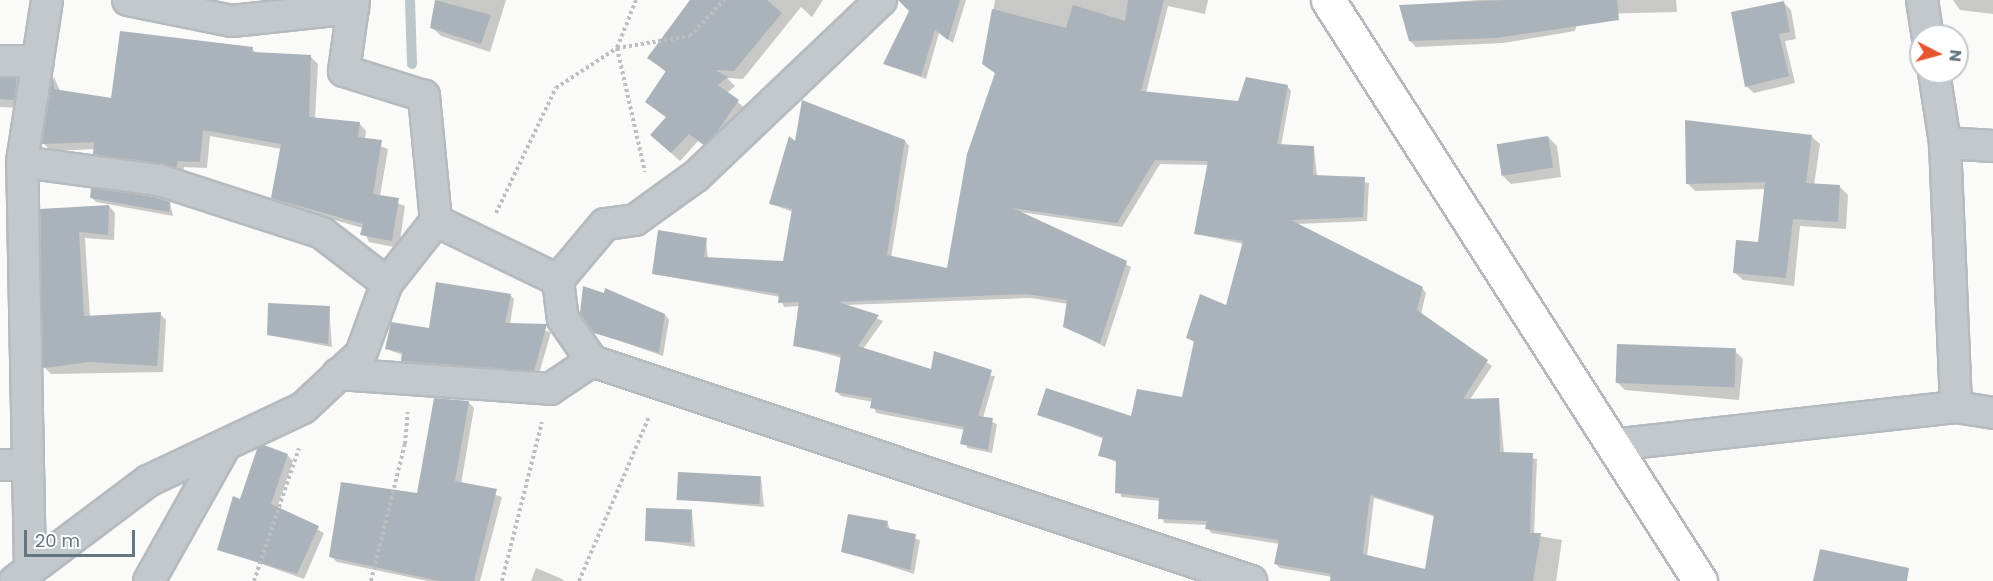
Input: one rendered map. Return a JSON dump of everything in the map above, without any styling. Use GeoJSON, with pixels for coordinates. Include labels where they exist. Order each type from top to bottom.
{"type":"FeatureCollection","features":[{"type":"Feature","properties":{"kind":"main road"},"geometry":{"type":"LineString","coordinates":[[1328,0],[1700,581]]}},
{"type":"Feature","properties":{"kind":"street"},"geometry":{"type":"LineString","coordinates":[[22,575],[14,465],[22,162],[47,0]]}},
{"type":"Feature","properties":{"kind":"street"},"geometry":{"type":"LineString","coordinates":[[881,0],[696,176],[635,220],[605,224],[558,279],[563,319],[592,361],[1251,581]]}},
{"type":"Feature","properties":{"kind":"street"},"geometry":{"type":"LineString","coordinates":[[1922,0],[1926,24]]}},
{"type":"Feature","properties":{"kind":"street"},"geometry":{"type":"LineString","coordinates":[[22,575],[148,481],[222,451],[303,408],[361,354],[387,282],[436,221],[424,96],[344,71],[353,4],[232,21],[138,1]]}},
{"type":"Feature","properties":{"kind":"street"},"geometry":{"type":"LineString","coordinates":[[0,61],[38,61]]}},
{"type":"Feature","properties":{"kind":"street"},"geometry":{"type":"LineString","coordinates":[[1936,84],[1945,143],[1956,407]]}},
{"type":"Feature","properties":{"kind":"street"},"geometry":{"type":"LineString","coordinates":[[1945,143],[1993,146]]}},
{"type":"Feature","properties":{"kind":"street"},"geometry":{"type":"LineString","coordinates":[[22,162],[159,180],[322,233],[387,282]]}},
{"type":"Feature","properties":{"kind":"street"},"geometry":{"type":"LineString","coordinates":[[436,221],[558,279]]}},
{"type":"Feature","properties":{"kind":"street"},"geometry":{"type":"LineString","coordinates":[[338,374],[550,389],[592,361]]}},
{"type":"Feature","properties":{"kind":"street"},"geometry":{"type":"LineString","coordinates":[[1612,445],[1956,407],[1993,413]]}},
{"type":"Feature","properties":{"kind":"street"},"geometry":{"type":"LineString","coordinates":[[149,581],[222,451]]}},
{"type":"Feature","properties":{"kind":"path"},"geometry":{"type":"LineString","coordinates":[[636,0],[617,48],[641,163],[661,201]]}},
{"type":"Feature","properties":{"kind":"path"},"geometry":{"type":"LineString","coordinates":[[481,243],[556,88],[617,48],[690,36],[724,0]]}},
{"type":"Feature","properties":{"kind":"path"},"geometry":{"type":"LineString","coordinates":[[371,581],[405,444],[410,379]]}},
{"type":"Feature","properties":{"kind":"path"},"geometry":{"type":"LineString","coordinates":[[579,581],[644,439],[657,382]]}},
{"type":"Feature","properties":{"kind":"path"},"geometry":{"type":"LineString","coordinates":[[502,581],[550,389]]}},
{"type":"Feature","properties":{"kind":"path"},"geometry":{"type":"LineString","coordinates":[[254,581],[298,449],[303,408]]}},
{"type":"Feature","properties":{"kind":"building"},"geometry":{"type":"Polygon","coordinates":[[[435,0],[491,15],[481,44],[430,28],[435,0]]]}},
{"type":"Feature","properties":{"kind":"building"},"geometry":{"type":"Polygon","coordinates":[[[690,0],[767,0],[782,13],[734,71],[715,70],[728,77],[718,85],[739,100],[716,133],[704,145],[689,134],[671,153],[650,135],[666,117],[645,102],[666,71],[647,58],[690,0]]]}},
{"type":"Feature","properties":{"kind":"building"},"geometry":{"type":"Polygon","coordinates":[[[898,0],[960,0],[948,40],[935,30],[921,76],[883,64],[909,11],[898,0]]]}},
{"type":"Feature","properties":{"kind":"building"},"geometry":{"type":"Polygon","coordinates":[[[1128,0],[1164,0],[1141,91],[1238,101],[1246,77],[1288,85],[1277,144],[1314,146],[1313,175],[1365,177],[1363,217],[1291,220],[1423,287],[1417,310],[1488,360],[1463,399],[1499,398],[1500,452],[1533,453],[1530,533],[1541,533],[1533,581],[1330,581],[1331,574],[1274,564],[1279,540],[1205,529],[1207,521],[1158,519],[1159,498],[1115,493],[1116,460],[1098,456],[1103,437],[1037,415],[1046,388],[1131,416],[1137,389],[1182,397],[1194,341],[1186,338],[1200,294],[1226,305],[1243,241],[1194,234],[1208,161],[1155,160],[1117,223],[1013,208],[1127,261],[1100,343],[1063,327],[1067,300],[1026,294],[838,302],[879,315],[858,346],[931,369],[934,351],[992,370],[978,416],[993,418],[988,450],[960,444],[964,427],[870,408],[872,398],[835,392],[841,355],[793,346],[799,302],[778,303],[779,294],[652,274],[658,230],[707,238],[704,257],[783,261],[792,209],[769,204],[789,136],[795,141],[802,100],[905,140],[887,255],[947,268],[967,154],[995,73],[982,64],[992,9],[1066,28],[1073,5],[1125,21],[1128,0]],[[1370,495],[1363,554],[1425,569],[1434,515],[1370,495]]]}},
{"type":"Feature","properties":{"kind":"building"},"geometry":{"type":"Polygon","coordinates":[[[1504,0],[1617,0],[1619,20],[1496,38],[1409,41],[1399,5],[1504,0]]]}},
{"type":"Feature","properties":{"kind":"building"},"geometry":{"type":"Polygon","coordinates":[[[1784,1],[1790,32],[1779,34],[1789,76],[1745,87],[1731,12],[1784,1]]]}},
{"type":"Feature","properties":{"kind":"building"},"geometry":{"type":"Polygon","coordinates":[[[120,31],[253,47],[252,52],[311,55],[309,117],[360,122],[358,137],[382,140],[373,194],[399,198],[392,241],[360,235],[363,224],[271,198],[281,144],[203,130],[200,162],[178,161],[176,168],[93,154],[94,142],[42,144],[53,74],[54,89],[111,98],[120,31]]]}},
{"type":"Feature","properties":{"kind":"building"},"geometry":{"type":"Polygon","coordinates":[[[0,78],[17,78],[14,100],[0,99],[0,78]]]}},
{"type":"Feature","properties":{"kind":"building"},"geometry":{"type":"Polygon","coordinates":[[[1685,120],[1812,135],[1806,183],[1840,185],[1838,222],[1793,219],[1786,278],[1733,273],[1736,240],[1758,242],[1765,182],[1686,184],[1685,120]]]}},
{"type":"Feature","properties":{"kind":"building"},"geometry":{"type":"Polygon","coordinates":[[[1548,136],[1553,168],[1502,176],[1497,144],[1548,136]]]}},
{"type":"Feature","properties":{"kind":"building"},"geometry":{"type":"Polygon","coordinates":[[[91,188],[155,197],[170,202],[169,212],[90,198],[91,188]]]}},
{"type":"Feature","properties":{"kind":"building"},"geometry":{"type":"Polygon","coordinates":[[[109,205],[108,235],[79,232],[84,316],[161,312],[157,366],[90,362],[43,368],[40,209],[109,205]]]}},
{"type":"Feature","properties":{"kind":"building"},"geometry":{"type":"Polygon","coordinates":[[[436,282],[511,294],[505,323],[547,324],[534,371],[401,361],[402,352],[385,349],[391,322],[429,328],[436,282]]]}},
{"type":"Feature","properties":{"kind":"building"},"geometry":{"type":"Polygon","coordinates":[[[583,286],[604,293],[605,288],[665,314],[659,353],[594,333],[580,313],[583,286]]]}},
{"type":"Feature","properties":{"kind":"building"},"geometry":{"type":"Polygon","coordinates":[[[268,303],[330,306],[328,344],[267,335],[268,303]]]}},
{"type":"Feature","properties":{"kind":"building"},"geometry":{"type":"Polygon","coordinates":[[[1617,344],[1736,348],[1735,387],[1616,383],[1617,344]]]}},
{"type":"Feature","properties":{"kind":"building"},"geometry":{"type":"Polygon","coordinates":[[[434,398],[469,401],[455,481],[497,489],[474,581],[439,581],[329,557],[341,482],[417,493],[434,398]]]}},
{"type":"Feature","properties":{"kind":"building"},"geometry":{"type":"Polygon","coordinates":[[[264,445],[288,454],[271,504],[319,526],[297,574],[217,550],[233,496],[240,499],[257,449],[264,445]]]}},
{"type":"Feature","properties":{"kind":"building"},"geometry":{"type":"Polygon","coordinates":[[[678,472],[761,476],[759,504],[677,500],[678,472]]]}},
{"type":"Feature","properties":{"kind":"building"},"geometry":{"type":"Polygon","coordinates":[[[646,508],[692,510],[691,543],[645,541],[646,508]]]}},
{"type":"Feature","properties":{"kind":"building"},"geometry":{"type":"Polygon","coordinates":[[[848,514],[888,521],[886,528],[916,534],[910,570],[841,552],[848,514]]]}},
{"type":"Feature","properties":{"kind":"building"},"geometry":{"type":"Polygon","coordinates":[[[1820,549],[1909,568],[1907,581],[1813,581],[1820,549]]]}},
{"type":"Feature","properties":{"kind":"waterway"},"geometry":{"type":"LineString","coordinates":[[410,0],[412,64]]}}]}
